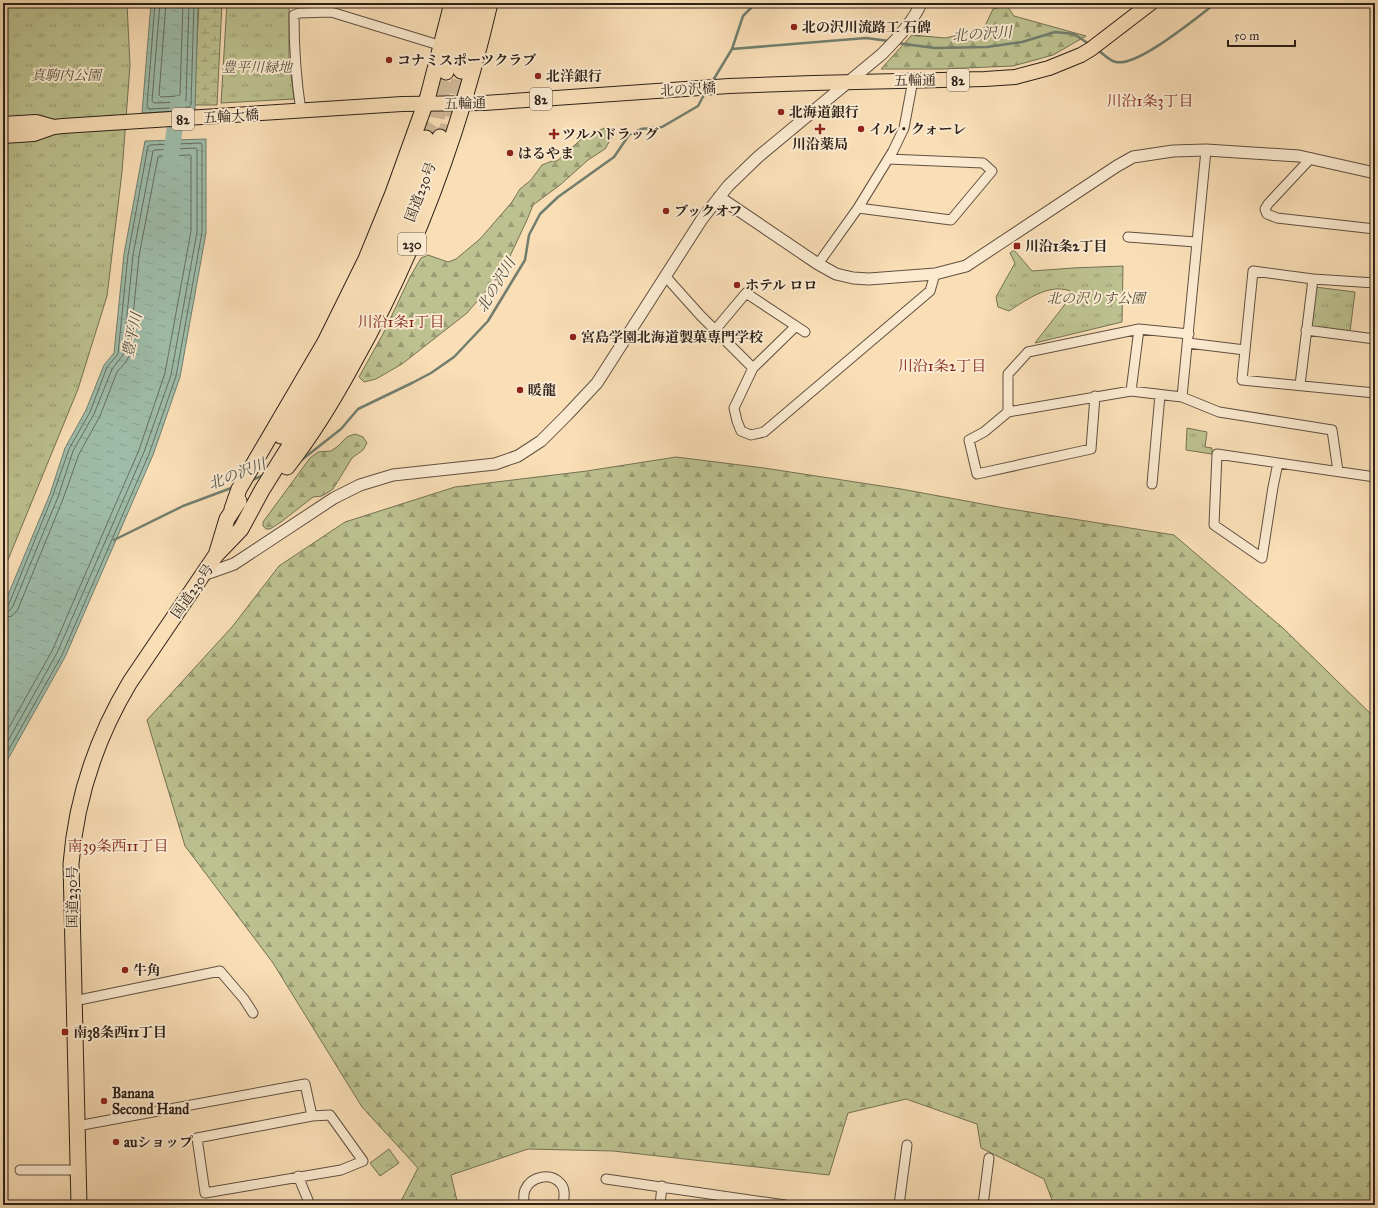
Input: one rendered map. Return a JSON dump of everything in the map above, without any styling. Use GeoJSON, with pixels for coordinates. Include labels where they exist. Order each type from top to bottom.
{"type":"FeatureCollection","features":[{"type":"Feature","properties":{"kind":"highway"},"geometry":{"type":"LineString","coordinates":[[236,503],[239,489],[326,342],[366,259],[393,193],[424,105],[442,46],[452,3]]}},
{"type":"Feature","properties":{"kind":"highway"},"geometry":{"type":"LineString","coordinates":[[464,3],[454,72],[478,3]]}},
{"type":"Feature","properties":{"kind":"highway"},"geometry":{"type":"LineString","coordinates":[[463,104],[472,78],[490,3]]}},
{"type":"Feature","properties":{"kind":"highway","name":"230"},"geometry":{"type":"LineString","coordinates":[[268,488],[308,439],[346,378],[368,338],[405,262],[437,182],[463,104]]}},
{"type":"Feature","properties":{"kind":"highway","name":"国道230号"},"geometry":{"type":"LineString","coordinates":[[79,1205],[71,892],[72,856],[77,818],[91,767],[104,731],[119,700],[145,658],[216,555],[241,529],[268,488],[353,339],[387,272],[413,211],[433,137],[404,197],[376,264],[334,347],[305,397],[236,503],[227,519],[216,555]]}},
{"type":"Feature","properties":{"kind":"main road","name":"五輪通"},"geometry":{"type":"LineString","coordinates":[[729,86],[1015,77],[1049,68],[1091,49],[1151,3]]}},
{"type":"Feature","properties":{"kind":"main road","name":"北の沢橋"},"geometry":{"type":"LineString","coordinates":[[646,91],[729,86]]}},
{"type":"Feature","properties":{"kind":"main road","name":"五輪通"},"geometry":{"type":"LineString","coordinates":[[284,112],[402,104],[463,104],[646,91]]}},
{"type":"Feature","properties":{"kind":"main road","name":"五輪大橋"},"geometry":{"type":"LineString","coordinates":[[54,127],[284,112]]}},
{"type":"Feature","properties":{"kind":"main road","name":"82"},"geometry":{"type":"LineString","coordinates":[[3,124],[36,122],[54,127]]}},
{"type":"Feature","properties":{"kind":"main road","name":"82"},"geometry":{"type":"LineString","coordinates":[[3,136],[34,134],[54,127]]}},
{"type":"Feature","properties":{"kind":"street"},"geometry":{"type":"LineString","coordinates":[[307,3],[308,13]]}},
{"type":"Feature","properties":{"kind":"street"},"geometry":{"type":"LineString","coordinates":[[203,575],[234,564],[334,498],[360,485],[393,475],[495,464],[518,456],[530,449],[549,434],[597,383],[702,219],[719,197],[745,169],[871,64],[891,45],[918,11],[921,3]]}},
{"type":"Feature","properties":{"kind":"street"},"geometry":{"type":"LineString","coordinates":[[301,111],[295,69],[294,15],[299,13],[331,12],[442,46]]}},
{"type":"Feature","properties":{"kind":"street"},"geometry":{"type":"LineString","coordinates":[[818,264],[858,208],[888,159],[904,128],[913,80]]}},
{"type":"Feature","properties":{"kind":"street"},"geometry":{"type":"LineString","coordinates":[[719,197],[818,264],[836,274],[853,278],[869,278],[935,274],[966,266],[1110,170],[1133,157],[1173,151],[1206,150],[1299,156],[1375,174]]}},
{"type":"Feature","properties":{"kind":"street"},"geometry":{"type":"LineString","coordinates":[[1182,398],[1206,150]]}},
{"type":"Feature","properties":{"kind":"street"},"geometry":{"type":"LineString","coordinates":[[1311,158],[1268,204],[1265,208],[1267,214],[1277,218],[1375,229]]}},
{"type":"Feature","properties":{"kind":"street"},"geometry":{"type":"LineString","coordinates":[[858,208],[951,220],[992,170],[983,163],[888,159]]}},
{"type":"Feature","properties":{"kind":"street"},"geometry":{"type":"LineString","coordinates":[[1128,237],[1196,242]]}},
{"type":"Feature","properties":{"kind":"street"},"geometry":{"type":"LineString","coordinates":[[1375,284],[1313,279],[1253,271],[1242,380],[1375,393]]}},
{"type":"Feature","properties":{"kind":"street"},"geometry":{"type":"LineString","coordinates":[[796,326],[753,368],[734,408],[741,431],[751,435],[764,432],[930,291],[935,274]]}},
{"type":"Feature","properties":{"kind":"street"},"geometry":{"type":"LineString","coordinates":[[666,277],[715,330],[753,368]]}},
{"type":"Feature","properties":{"kind":"street"},"geometry":{"type":"LineString","coordinates":[[1300,385],[1313,279]]}},
{"type":"Feature","properties":{"kind":"street"},"geometry":{"type":"LineString","coordinates":[[715,330],[746,293],[806,332]]}},
{"type":"Feature","properties":{"kind":"street"},"geometry":{"type":"LineString","coordinates":[[1008,412],[1008,374],[1028,352],[1138,329],[1188,334]]}},
{"type":"Feature","properties":{"kind":"street"},"geometry":{"type":"LineString","coordinates":[[1131,391],[1138,329]]}},
{"type":"Feature","properties":{"kind":"street"},"geometry":{"type":"LineString","coordinates":[[1306,330],[1375,338]]}},
{"type":"Feature","properties":{"kind":"street"},"geometry":{"type":"LineString","coordinates":[[1188,343],[1245,350]]}},
{"type":"Feature","properties":{"kind":"street"},"geometry":{"type":"LineString","coordinates":[[1095,396],[1091,448],[977,474],[969,440],[984,432],[1008,412],[1095,396],[1131,391],[1182,398],[1219,412],[1332,430],[1338,471]]}},
{"type":"Feature","properties":{"kind":"street"},"geometry":{"type":"LineString","coordinates":[[1152,484],[1160,395]]}},
{"type":"Feature","properties":{"kind":"street"},"geometry":{"type":"LineString","coordinates":[[1278,463],[1262,558],[1214,525],[1217,454],[1375,477]]}},
{"type":"Feature","properties":{"kind":"street"},"geometry":{"type":"LineString","coordinates":[[74,1001],[220,971],[244,999],[253,1013]]}},
{"type":"Feature","properties":{"kind":"street"},"geometry":{"type":"LineString","coordinates":[[77,1126],[305,1084],[312,1116]]}},
{"type":"Feature","properties":{"kind":"street"},"geometry":{"type":"LineString","coordinates":[[330,1115],[363,1161],[341,1170],[298,1176],[205,1193],[197,1138],[312,1116],[330,1115]]}},
{"type":"Feature","properties":{"kind":"street"},"geometry":{"type":"LineString","coordinates":[[899,1205],[907,1145]]}},
{"type":"Feature","properties":{"kind":"street"},"geometry":{"type":"LineString","coordinates":[[983,1205],[989,1158]]}},
{"type":"Feature","properties":{"kind":"street"},"geometry":{"type":"LineString","coordinates":[[20,1170],[78,1170]]}},
{"type":"Feature","properties":{"kind":"street"},"geometry":{"type":"LineString","coordinates":[[298,1176],[310,1205]]}},
{"type":"Feature","properties":{"kind":"street"},"geometry":{"type":"LineString","coordinates":[[524,1205],[524,1191],[529,1183],[541,1177],[551,1177],[562,1184],[564,1192],[563,1205]]}},
{"type":"Feature","properties":{"kind":"street"},"geometry":{"type":"LineString","coordinates":[[606,1179],[662,1186],[740,1202],[785,1205]]}},
{"type":"Feature","properties":{"kind":"street"},"geometry":{"type":"LineString","coordinates":[[660,1205],[662,1186]]}},
{"type":"Feature","properties":{"kind":"green space","name":"真駒内公園"},"geometry":{"type":"Polygon","coordinates":[[[3,3],[127,3],[130,65],[122,172],[107,296],[78,389],[3,572],[3,3]]]}},
{"type":"Feature","properties":{"kind":"green space"},"geometry":{"type":"Polygon","coordinates":[[[199,3],[222,3],[217,105],[194,105],[199,3]]]}},
{"type":"Feature","properties":{"kind":"green space","name":"豊平川緑地"},"geometry":{"type":"Polygon","coordinates":[[[227,3],[298,3],[298,5],[289,7],[289,59],[294,99],[221,103],[227,3]]]}},
{"type":"Feature","properties":{"kind":"green space"},"geometry":{"type":"Polygon","coordinates":[[[1007,6],[1014,16],[1086,36],[1053,55],[1013,66],[941,69],[881,69],[912,35],[945,38],[983,30],[993,9],[1007,6]]]}},
{"type":"Feature","properties":{"kind":"green space"},"geometry":{"type":"Polygon","coordinates":[[[605,128],[611,129],[612,137],[605,149],[588,160],[560,185],[533,205],[503,271],[467,313],[402,364],[376,379],[364,382],[359,377],[383,334],[410,277],[421,258],[428,255],[448,262],[456,259],[480,239],[512,202],[520,189],[531,180],[542,165],[552,161],[557,161],[586,135],[605,128]]]}},
{"type":"Feature","properties":{"kind":"green space","name":"北の沢りす公園"},"geometry":{"type":"Polygon","coordinates":[[[1014,250],[1032,271],[1123,266],[1122,322],[1035,343],[1069,299],[1070,291],[1054,289],[1046,291],[1030,298],[1009,311],[998,307],[996,297],[1015,263],[1010,253],[1014,250]]]}},
{"type":"Feature","properties":{"kind":"green space"},"geometry":{"type":"Polygon","coordinates":[[[1315,287],[1355,292],[1350,332],[1311,327],[1315,287]]]}},
{"type":"Feature","properties":{"kind":"green space"},"geometry":{"type":"Polygon","coordinates":[[[1187,428],[1207,432],[1205,447],[1212,448],[1212,454],[1186,450],[1187,428]]]}},
{"type":"Feature","properties":{"kind":"green space"},"geometry":{"type":"Polygon","coordinates":[[[355,434],[363,437],[367,443],[363,450],[352,458],[333,489],[322,496],[313,497],[281,522],[270,529],[266,529],[263,526],[263,522],[310,458],[318,452],[331,451],[347,437],[355,434]]]}},
{"type":"Feature","properties":{"kind":"green space"},"geometry":{"type":"Polygon","coordinates":[[[676,457],[764,468],[901,489],[1004,508],[1174,535],[1284,629],[1375,718],[1375,1205],[1054,1205],[1044,1179],[981,1148],[977,1124],[906,1099],[848,1113],[829,1175],[613,1151],[528,1149],[451,1175],[458,1205],[399,1205],[418,1168],[362,1107],[273,963],[185,846],[147,720],[232,627],[279,566],[345,522],[455,487],[587,471],[676,457]]]}},
{"type":"Feature","properties":{"kind":"green space"},"geometry":{"type":"Polygon","coordinates":[[[389,1149],[399,1163],[380,1176],[370,1163],[389,1149]]]}},
{"type":"Feature","properties":{"kind":"water"},"geometry":{"type":"Polygon","coordinates":[[[151,3],[198,3],[195,110],[142,113],[151,3]]]}},
{"type":"Feature","properties":{"kind":"water"},"geometry":{"type":"Polygon","coordinates":[[[206,139],[206,233],[180,377],[153,455],[65,657],[3,768],[3,607],[50,494],[65,448],[86,410],[104,365],[114,353],[124,254],[145,141],[206,139]]]}},
{"type":"Feature","properties":{"kind":"waterway"},"geometry":{"type":"LineString","coordinates":[[712,82],[732,49],[743,16],[756,3]]}},
{"type":"Feature","properties":{"kind":"waterway","name":"北の沢川"},"geometry":{"type":"LineString","coordinates":[[1098,50],[1109,59],[1116,62],[1126,61],[1138,57],[1167,40],[1216,3]]}},
{"type":"Feature","properties":{"kind":"waterway","name":"北の沢川"},"geometry":{"type":"LineString","coordinates":[[897,43],[935,48],[987,47],[1022,42],[1055,32],[1074,34],[1089,44]]}},
{"type":"Feature","properties":{"kind":"waterway","name":"北の沢川"},"geometry":{"type":"LineString","coordinates":[[732,49],[866,38],[889,41]]}},
{"type":"Feature","properties":{"kind":"waterway","name":"北の沢川"},"geometry":{"type":"LineString","coordinates":[[299,462],[341,429],[358,409],[431,373],[454,357],[488,321],[525,260],[529,235],[540,214],[558,197],[614,157],[629,135],[641,129],[662,127],[698,106],[705,93]]}},
{"type":"Feature","properties":{"kind":"waterway","name":"豊平川"},"geometry":{"type":"LineString","coordinates":[[170,162],[178,104]]}},
{"type":"Feature","properties":{"kind":"waterway","name":"北の沢川"},"geometry":{"type":"LineString","coordinates":[[252,480],[264,475]]}},
{"type":"Feature","properties":{"kind":"waterway","name":"北の沢川"},"geometry":{"type":"LineString","coordinates":[[114,540],[183,506],[234,487]]}},
{"type":"Feature","properties":{"kind":"tunnel"},"geometry":{"type":"LineString","coordinates":[[440,137],[447,129],[461,71]]}},
{"type":"Feature","properties":{"kind":"tunnel"},"geometry":{"type":"LineString","coordinates":[[426,138],[437,120],[446,72]]}},
{"type":"Feature","properties":{"kind":"place","name":"北の沢川流路工 石碑"},"geometry":{"type":"Point","coordinates":[794,27]}},
{"type":"Feature","properties":{"kind":"place","name":"コナミスポーツクラブ"},"geometry":{"type":"Point","coordinates":[389,60]}},
{"type":"Feature","properties":{"kind":"place","name":"北洋銀行"},"geometry":{"type":"Point","coordinates":[538,76]}},
{"type":"Feature","properties":{"kind":"place","name":"北海道銀行"},"geometry":{"type":"Point","coordinates":[781,112]}},
{"type":"Feature","properties":{"kind":"place","name":"川沿薬局"},"geometry":{"type":"Point","coordinates":[820,129]}},
{"type":"Feature","properties":{"kind":"place","name":"イル・クォーレ"},"geometry":{"type":"Point","coordinates":[861,129]}},
{"type":"Feature","properties":{"kind":"place","name":"ツルハドラッグ"},"geometry":{"type":"Point","coordinates":[554,134]}},
{"type":"Feature","properties":{"kind":"place","name":"はるやま"},"geometry":{"type":"Point","coordinates":[510,153]}},
{"type":"Feature","properties":{"kind":"place","name":"ブックオフ"},"geometry":{"type":"Point","coordinates":[666,211]}},
{"type":"Feature","properties":{"kind":"place","name":"川沿1条2丁目"},"geometry":{"type":"Point","coordinates":[1017,246]}},
{"type":"Feature","properties":{"kind":"place","name":"ホテル ロロ"},"geometry":{"type":"Point","coordinates":[737,285]}},
{"type":"Feature","properties":{"kind":"place","name":"宮島学園北海道製菓専門学校"},"geometry":{"type":"Point","coordinates":[573,337]}},
{"type":"Feature","properties":{"kind":"place","name":"暖龍"},"geometry":{"type":"Point","coordinates":[520,390]}},
{"type":"Feature","properties":{"kind":"place","name":"牛角"},"geometry":{"type":"Point","coordinates":[125,970]}},
{"type":"Feature","properties":{"kind":"place","name":"南38条西11丁目"},"geometry":{"type":"Point","coordinates":[65,1032]}},
{"type":"Feature","properties":{"kind":"place","name":"Banana Second Hand"},"geometry":{"type":"Point","coordinates":[104,1101]}},
{"type":"Feature","properties":{"kind":"place","name":"auショップ"},"geometry":{"type":"Point","coordinates":[116,1142]}},
{"type":"Feature","properties":{"kind":"district","name":"川沿1条3丁目"},"geometry":{"type":"Point","coordinates":[1150,101]}},
{"type":"Feature","properties":{"kind":"district","name":"川沿1条1丁目"},"geometry":{"type":"Point","coordinates":[401,322]}},
{"type":"Feature","properties":{"kind":"district","name":"川沿1条2丁目"},"geometry":{"type":"Point","coordinates":[942,366]}},
{"type":"Feature","properties":{"kind":"district","name":"南39条西11丁目"},"geometry":{"type":"Point","coordinates":[118,846]}}]}
